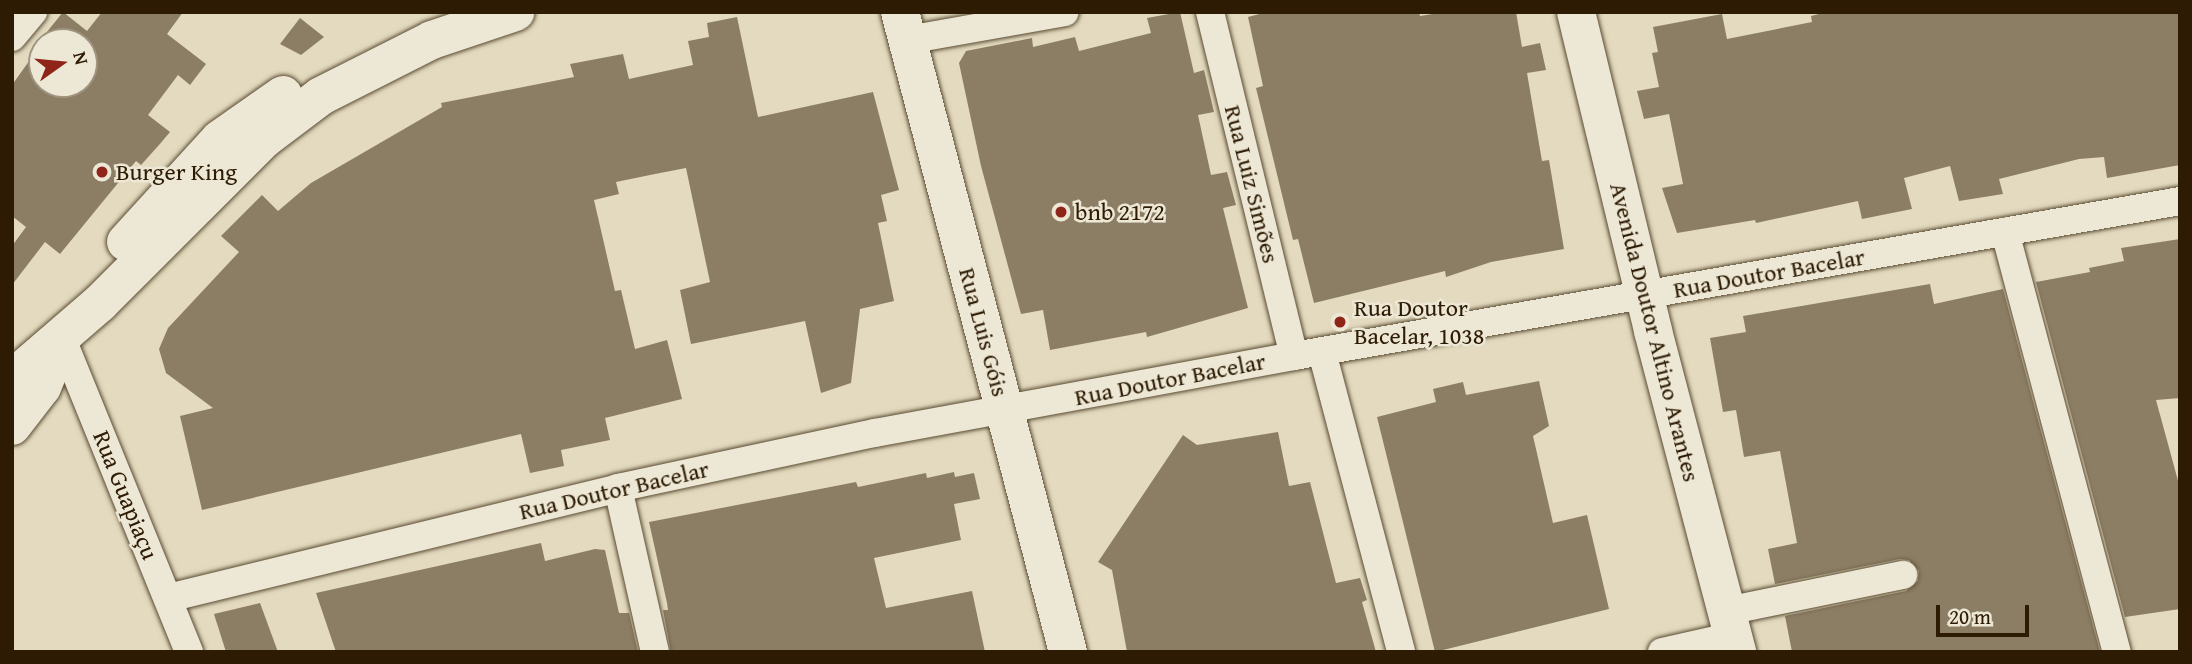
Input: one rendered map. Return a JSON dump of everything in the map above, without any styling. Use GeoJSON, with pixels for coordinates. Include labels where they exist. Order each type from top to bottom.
{"type":"FeatureCollection","features":[{"type":"Feature","properties":{"kind":"street"},"geometry":{"type":"LineString","coordinates":[[12,37],[33,12]]}},
{"type":"Feature","properties":{"kind":"street"},"geometry":{"type":"LineString","coordinates":[[12,426],[42,387],[83,286],[220,139],[337,61],[443,12]]}},
{"type":"Feature","properties":{"kind":"street"},"geometry":{"type":"LineString","coordinates":[[12,379],[21,369],[62,339],[264,139],[321,96],[432,40],[515,12]]}},
{"type":"Feature","properties":{"kind":"street"},"geometry":{"type":"LineString","coordinates":[[904,26],[1065,12]]}},
{"type":"Feature","properties":{"kind":"street","name":"Rua Luiz Simões"},"geometry":{"type":"LineString","coordinates":[[1210,12],[1308,354],[1401,652]]}},
{"type":"Feature","properties":{"kind":"street","name":"Avenida Doutor Altino Arantes"},"geometry":{"type":"LineString","coordinates":[[1576,12],[1644,297],[1732,633]]}},
{"type":"Feature","properties":{"kind":"street","name":"Rua Luis Góis"},"geometry":{"type":"LineString","coordinates":[[904,26],[1068,652]]}},
{"type":"Feature","properties":{"kind":"street","name":"Rua Doutor Bacelar"},"geometry":{"type":"LineString","coordinates":[[168,598],[618,488],[875,433],[1308,354],[1644,297],[1687,286],[2180,201]]}},
{"type":"Feature","properties":{"kind":"street"},"geometry":{"type":"LineString","coordinates":[[2005,232],[2117,652]]}},
{"type":"Feature","properties":{"kind":"street","name":"Rua Guapiaçu"},"geometry":{"type":"LineString","coordinates":[[62,339],[189,652]]}},
{"type":"Feature","properties":{"kind":"street"},"geometry":{"type":"LineString","coordinates":[[618,488],[655,652]]}},
{"type":"Feature","properties":{"kind":"street"},"geometry":{"type":"LineString","coordinates":[[1662,652],[1732,633],[1903,575]]}},
{"type":"Feature","properties":{"kind":"building"},"geometry":{"type":"Polygon","coordinates":[[[63,12],[83,28],[50,28],[63,12]]]}},
{"type":"Feature","properties":{"kind":"building"},"geometry":{"type":"Polygon","coordinates":[[[102,12],[183,12],[167,34],[206,64],[190,85],[178,75],[148,115],[170,132],[159,145],[141,165],[136,161],[60,254],[45,242],[12,285],[12,246],[26,227],[12,216],[12,85],[28,63],[28,98],[98,98],[98,28],[89,28],[102,12]]]}},
{"type":"Feature","properties":{"kind":"building"},"geometry":{"type":"Polygon","coordinates":[[[1180,12],[1194,73],[1204,70],[1214,112],[1198,115],[1211,175],[1227,172],[1236,205],[1223,208],[1248,308],[1147,337],[1146,332],[1050,350],[1043,310],[1021,314],[981,166],[959,63],[966,51],[1032,38],[1033,47],[1075,37],[1079,51],[1151,33],[1147,18],[1180,12]]]}},
{"type":"Feature","properties":{"kind":"building"},"geometry":{"type":"Polygon","coordinates":[[[1267,12],[1419,12],[1420,16],[1445,12],[1516,12],[1522,47],[1540,43],[1546,70],[1527,73],[1542,161],[1549,160],[1564,249],[1491,262],[1446,277],[1445,271],[1314,303],[1298,239],[1293,240],[1256,88],[1263,86],[1248,17],[1267,12]]]}},
{"type":"Feature","properties":{"kind":"building"},"geometry":{"type":"Polygon","coordinates":[[[1827,12],[2180,12],[2180,165],[2107,178],[2104,157],[2079,159],[1999,179],[2003,194],[1959,201],[1950,166],[1904,178],[1912,209],[1862,219],[1858,201],[1756,223],[1755,220],[1677,233],[1662,188],[1683,184],[1669,114],[1644,119],[1637,91],[1659,87],[1652,53],[1658,52],[1653,27],[1722,14],[1727,39],[1812,22],[1811,16],[1827,12]]]}},
{"type":"Feature","properties":{"kind":"building"},"geometry":{"type":"Polygon","coordinates":[[[737,17],[758,117],[873,92],[899,190],[881,195],[887,221],[878,223],[894,301],[860,309],[851,383],[821,393],[805,321],[691,344],[680,290],[710,282],[686,168],[655,174],[616,182],[619,194],[594,200],[615,291],[621,290],[635,349],[667,340],[682,399],[605,418],[610,440],[561,450],[564,466],[530,473],[521,434],[202,510],[180,416],[213,408],[166,373],[159,349],[168,328],[239,252],[221,236],[262,195],[278,211],[311,183],[442,107],[441,103],[574,77],[570,64],[623,54],[629,79],[693,65],[688,41],[709,37],[707,23],[737,17]]]}},
{"type":"Feature","properties":{"kind":"building"},"geometry":{"type":"Polygon","coordinates":[[[300,18],[324,37],[301,55],[280,44],[300,18]]]}},
{"type":"Feature","properties":{"kind":"building"},"geometry":{"type":"Polygon","coordinates":[[[2180,239],[2180,398],[2156,400],[2180,488],[2180,609],[2125,617],[2036,282],[2090,272],[2089,268],[2124,261],[2121,248],[2180,239]]]}},
{"type":"Feature","properties":{"kind":"building"},"geometry":{"type":"Polygon","coordinates":[[[1930,284],[1934,304],[2003,289],[2100,652],[1792,652],[1785,616],[1906,591],[1918,581],[1919,571],[1909,560],[1900,559],[1775,584],[1768,549],[1797,543],[1780,451],[1744,457],[1736,410],[1723,412],[1710,338],[1746,332],[1743,316],[1930,284]]]}},
{"type":"Feature","properties":{"kind":"building"},"geometry":{"type":"Polygon","coordinates":[[[1539,381],[1549,426],[1533,436],[1553,523],[1587,515],[1609,609],[1435,652],[1377,417],[1436,402],[1433,389],[1463,382],[1466,395],[1539,381]]]}},
{"type":"Feature","properties":{"kind":"building"},"geometry":{"type":"Polygon","coordinates":[[[1278,432],[1289,486],[1310,482],[1336,583],[1360,578],[1367,600],[1362,602],[1376,652],[1127,652],[1112,570],[1098,562],[1183,435],[1197,445],[1278,432]]]}},
{"type":"Feature","properties":{"kind":"building"},"geometry":{"type":"Polygon","coordinates":[[[954,472],[955,477],[974,473],[980,499],[954,504],[961,540],[874,558],[886,608],[972,591],[985,652],[671,652],[663,610],[668,610],[667,603],[649,522],[856,482],[858,487],[926,473],[927,478],[954,472]]]}},
{"type":"Feature","properties":{"kind":"building"},"geometry":{"type":"Polygon","coordinates":[[[541,543],[545,561],[595,549],[605,550],[619,613],[629,613],[638,652],[336,652],[316,593],[541,543]]]}},
{"type":"Feature","properties":{"kind":"building"},"geometry":{"type":"Polygon","coordinates":[[[260,603],[278,652],[226,652],[214,614],[260,603]]]}},
{"type":"Feature","properties":{"kind":"place","name":"Burger King"},"geometry":{"type":"Point","coordinates":[102,172]}},
{"type":"Feature","properties":{"kind":"place","name":"bnb 2172"},"geometry":{"type":"Point","coordinates":[1061,212]}},
{"type":"Feature","properties":{"kind":"place","name":"Rua Doutor Bacelar, 1038"},"geometry":{"type":"Point","coordinates":[1340,322]}}]}
